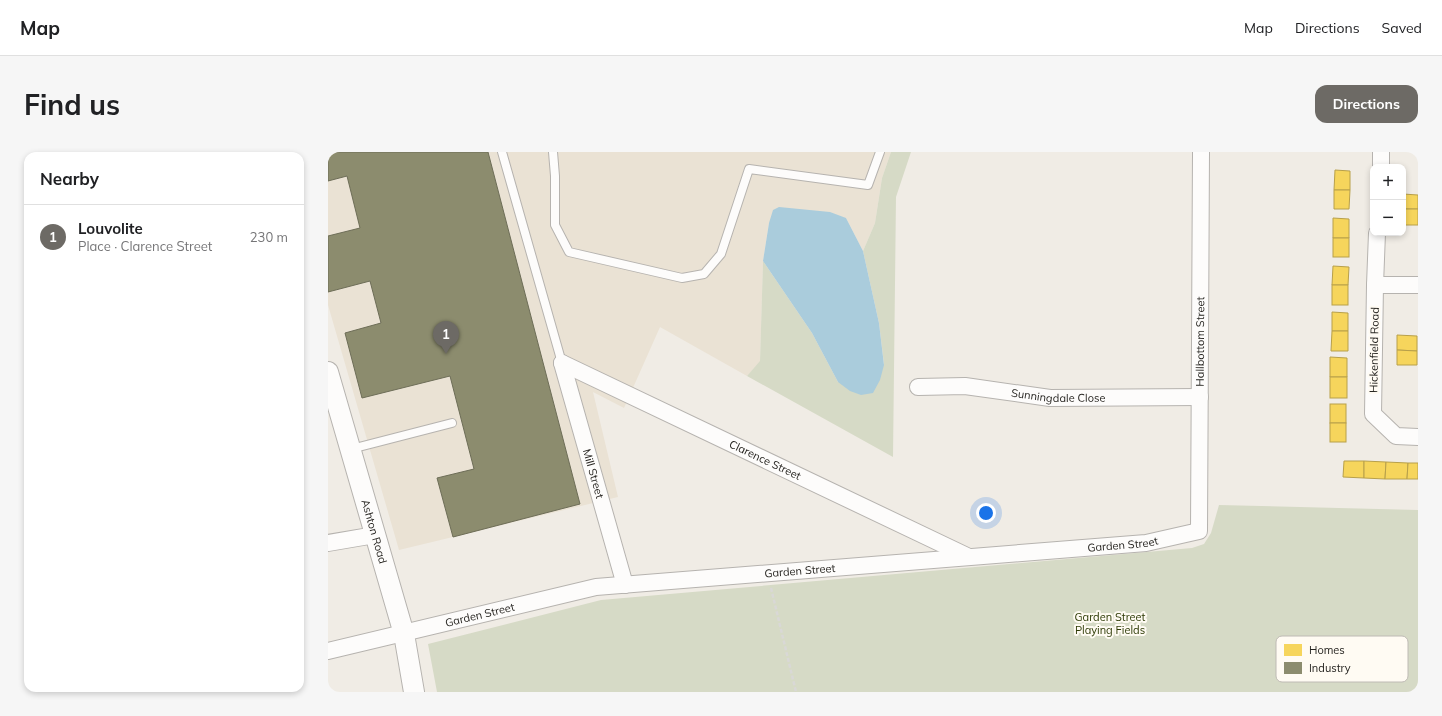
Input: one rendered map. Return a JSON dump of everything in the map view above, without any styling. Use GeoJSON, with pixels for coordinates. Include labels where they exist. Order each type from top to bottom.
{"type":"FeatureCollection","features":[{"type":"Feature","properties":{"kind":"street","name":"Hallbottom Street"},"geometry":{"type":"LineString","coordinates":[[1199,532],[1201,152]]}},
{"type":"Feature","properties":{"kind":"street"},"geometry":{"type":"LineString","coordinates":[[1381,152],[1381,164]]}},
{"type":"Feature","properties":{"kind":"street","name":"Hickenfield Road"},"geometry":{"type":"LineString","coordinates":[[1377,236],[1373,414],[1396,436],[1418,437]]}},
{"type":"Feature","properties":{"kind":"street"},"geometry":{"type":"LineString","coordinates":[[1375,284],[1418,285]]}},
{"type":"Feature","properties":{"kind":"street","name":"Clarence Street"},"geometry":{"type":"LineString","coordinates":[[562,363],[968,557]]}},
{"type":"Feature","properties":{"kind":"street","name":"Mill Street"},"geometry":{"type":"LineString","coordinates":[[562,363],[625,585]]}},
{"type":"Feature","properties":{"kind":"street","name":"Ashton Road"},"geometry":{"type":"LineString","coordinates":[[328,372],[333,409],[350,449],[404,634],[414,692]]}},
{"type":"Feature","properties":{"kind":"street","name":"Sunningdale Close"},"geometry":{"type":"LineString","coordinates":[[918,387],[965,386],[1050,398],[1200,397]]}},
{"type":"Feature","properties":{"kind":"street","name":"Garden Street"},"geometry":{"type":"LineString","coordinates":[[328,651],[596,587],[1146,543],[1199,532]]}},
{"type":"Feature","properties":{"kind":"street"},"geometry":{"type":"LineString","coordinates":[[328,543],[375,535]]}},
{"type":"Feature","properties":{"kind":"lane"},"geometry":{"type":"LineString","coordinates":[[502,152],[562,363]]}},
{"type":"Feature","properties":{"kind":"lane"},"geometry":{"type":"LineString","coordinates":[[553,152],[555,176],[555,225],[570,252],[682,278],[704,274],[721,254],[749,169],[868,185],[880,152]]}},
{"type":"Feature","properties":{"kind":"lane"},"geometry":{"type":"LineString","coordinates":[[350,449],[452,423]]}},
{"type":"Feature","properties":{"kind":"path"},"geometry":{"type":"LineString","coordinates":[[768,573],[796,692]]}},
{"type":"Feature","properties":{"kind":"shaded area"},"geometry":{"type":"Polygon","coordinates":[[[328,152],[891,152],[882,178],[875,223],[863,251],[846,218],[769,223],[763,261],[760,362],[747,376],[660,327],[624,408],[593,392],[618,497],[399,550],[328,305],[328,152]]]}},
{"type":"Feature","properties":{"kind":"green space"},"geometry":{"type":"Polygon","coordinates":[[[891,152],[911,152],[896,197],[893,457],[747,376],[760,361],[763,261],[812,333],[838,382],[884,364],[879,323],[863,251],[875,223],[882,178],[891,152]]]}},
{"type":"Feature","properties":{"kind":"green space","name":"Garden Street Playing Fields"},"geometry":{"type":"Polygon","coordinates":[[[1219,505],[1418,510],[1418,692],[437,692],[428,644],[601,600],[1192,548],[1204,544],[1211,533],[1219,505]]]}},
{"type":"Feature","properties":{"kind":"water"},"geometry":{"type":"Polygon","coordinates":[[[779,207],[830,212],[846,218],[863,251],[879,323],[884,365],[880,380],[873,393],[861,395],[850,391],[838,382],[812,333],[763,261],[769,223],[773,210],[779,207]]]}},
{"type":"Feature","properties":{"kind":"building: Homes"},"geometry":{"type":"Polygon","coordinates":[[[1335,170],[1350,171],[1350,190],[1334,190],[1335,170]]]}},
{"type":"Feature","properties":{"kind":"building: Homes"},"geometry":{"type":"Polygon","coordinates":[[[1334,190],[1350,190],[1349,209],[1334,209],[1334,190]]]}},
{"type":"Feature","properties":{"kind":"building: Homes"},"geometry":{"type":"Polygon","coordinates":[[[1406,194],[1418,195],[1418,209],[1406,209],[1406,194]]]}},
{"type":"Feature","properties":{"kind":"building: Homes"},"geometry":{"type":"Polygon","coordinates":[[[1406,209],[1418,209],[1418,225],[1406,225],[1406,209]]]}},
{"type":"Feature","properties":{"kind":"building: Homes"},"geometry":{"type":"Polygon","coordinates":[[[1333,218],[1349,219],[1349,238],[1333,238],[1333,218]]]}},
{"type":"Feature","properties":{"kind":"building: Homes"},"geometry":{"type":"Polygon","coordinates":[[[1333,238],[1349,238],[1349,257],[1333,257],[1333,238]]]}},
{"type":"Feature","properties":{"kind":"building: Homes"},"geometry":{"type":"Polygon","coordinates":[[[1333,266],[1349,267],[1348,285],[1332,285],[1333,266]]]}},
{"type":"Feature","properties":{"kind":"building: Homes"},"geometry":{"type":"Polygon","coordinates":[[[1332,285],[1348,285],[1348,305],[1332,305],[1332,285]]]}},
{"type":"Feature","properties":{"kind":"building: Homes"},"geometry":{"type":"Polygon","coordinates":[[[1332,312],[1348,313],[1348,331],[1332,331],[1332,312]]]}},
{"type":"Feature","properties":{"kind":"building: Homes"},"geometry":{"type":"Polygon","coordinates":[[[1332,331],[1348,331],[1348,351],[1331,351],[1332,331]]]}},
{"type":"Feature","properties":{"kind":"building: Homes"},"geometry":{"type":"Polygon","coordinates":[[[1397,335],[1417,336],[1417,351],[1397,350],[1397,335]]]}},
{"type":"Feature","properties":{"kind":"building: Homes"},"geometry":{"type":"Polygon","coordinates":[[[1397,350],[1417,351],[1417,365],[1397,365],[1397,350]]]}},
{"type":"Feature","properties":{"kind":"building: Homes"},"geometry":{"type":"Polygon","coordinates":[[[1330,357],[1347,358],[1347,377],[1330,377],[1330,357]]]}},
{"type":"Feature","properties":{"kind":"building: Homes"},"geometry":{"type":"Polygon","coordinates":[[[1330,377],[1347,377],[1347,398],[1330,398],[1330,377]]]}},
{"type":"Feature","properties":{"kind":"building: Homes"},"geometry":{"type":"Polygon","coordinates":[[[1330,404],[1346,404],[1346,423],[1330,423],[1330,404]]]}},
{"type":"Feature","properties":{"kind":"building: Homes"},"geometry":{"type":"Polygon","coordinates":[[[1330,423],[1346,423],[1346,442],[1330,442],[1330,423]]]}},
{"type":"Feature","properties":{"kind":"building: Homes"},"geometry":{"type":"Polygon","coordinates":[[[1344,461],[1364,461],[1364,478],[1343,477],[1344,461]]]}},
{"type":"Feature","properties":{"kind":"building: Homes"},"geometry":{"type":"Polygon","coordinates":[[[1364,461],[1386,462],[1385,479],[1364,478],[1364,461]]]}},
{"type":"Feature","properties":{"kind":"building: Homes"},"geometry":{"type":"Polygon","coordinates":[[[1386,462],[1408,463],[1407,479],[1385,479],[1386,462]]]}},
{"type":"Feature","properties":{"kind":"building: Homes"},"geometry":{"type":"Polygon","coordinates":[[[1408,463],[1418,463],[1418,479],[1407,479],[1408,463]]]}},
{"type":"Feature","properties":{"kind":"building: Industry"},"geometry":{"type":"Polygon","coordinates":[[[328,152],[488,152],[580,504],[453,537],[437,478],[474,469],[450,376],[362,398],[345,333],[381,323],[370,281],[328,292],[328,236],[360,228],[347,176],[328,181],[328,152]]]}},
{"type":"Feature","properties":{"kind":"place","name":"Louvolite"},"geometry":{"type":"Point","coordinates":[446,354]}}]}
